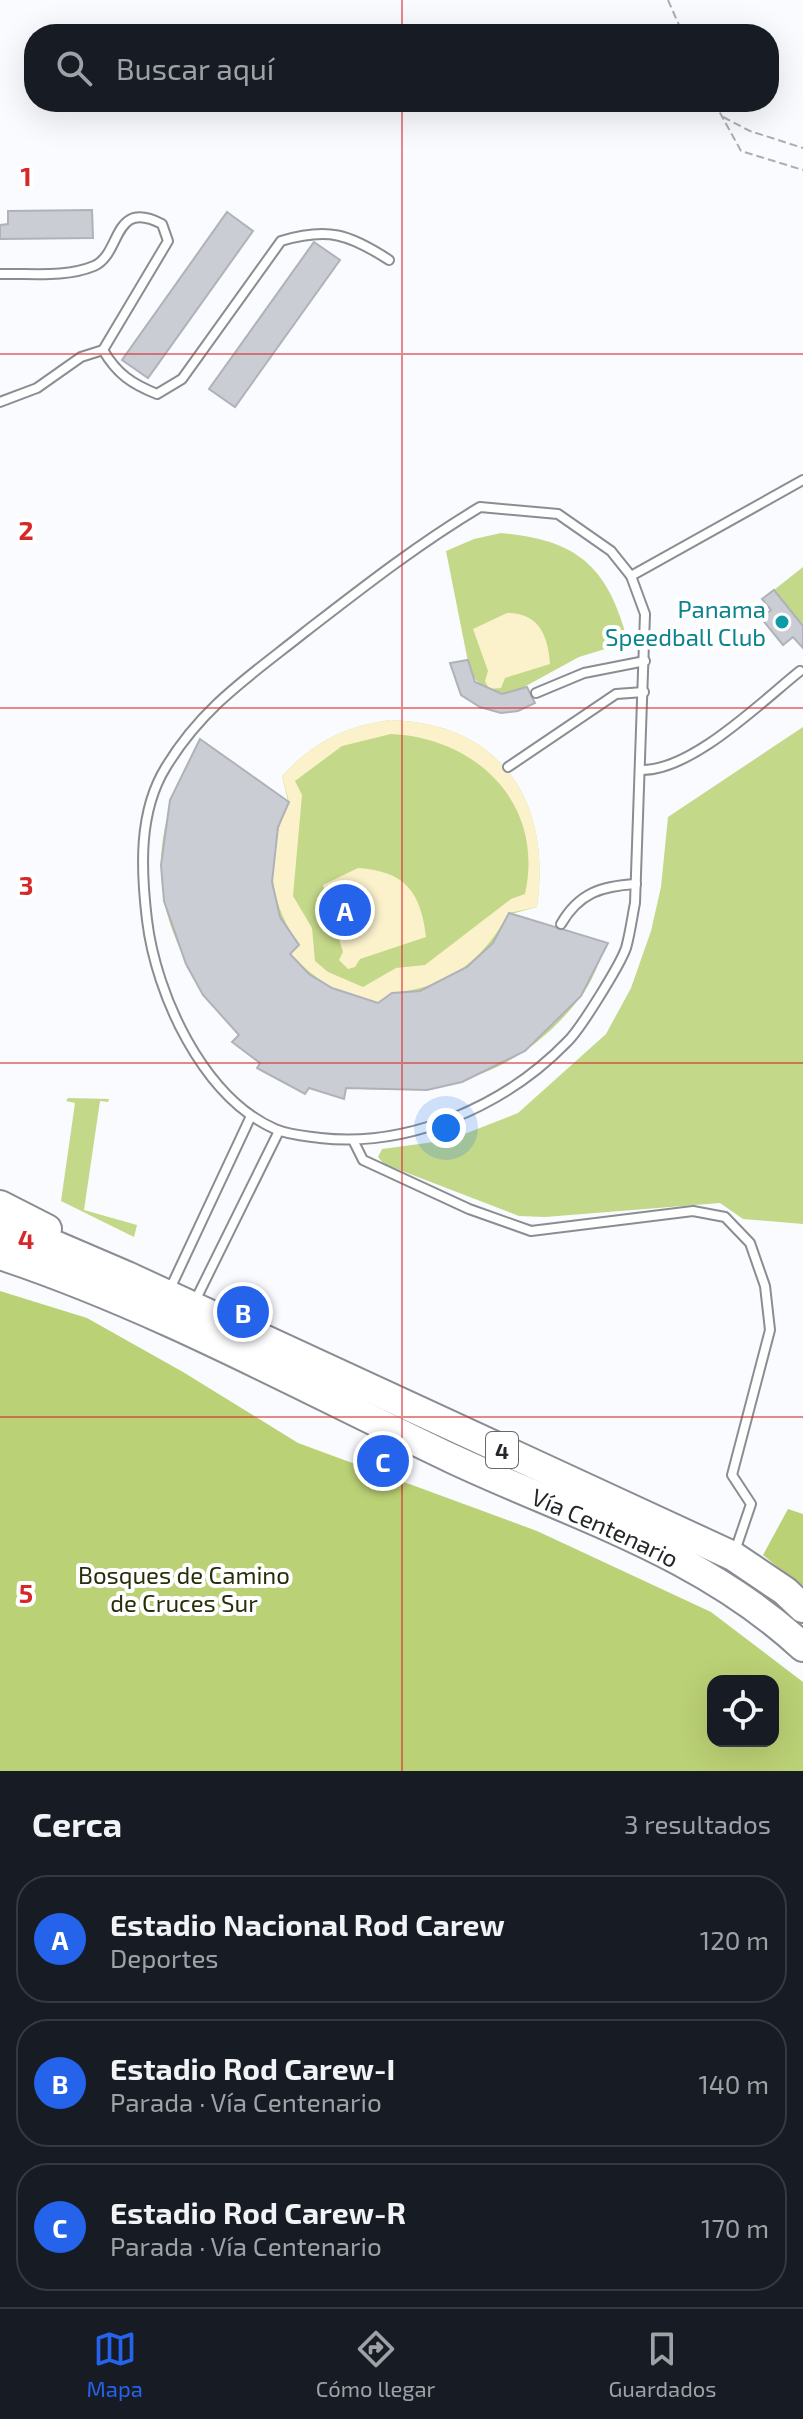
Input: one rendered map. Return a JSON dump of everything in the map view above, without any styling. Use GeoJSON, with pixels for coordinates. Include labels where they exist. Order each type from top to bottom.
{"type":"FeatureCollection","features":[{"type":"Feature","properties":{"kind":"highway"},"geometry":{"type":"LineString","coordinates":[[0,1205],[120,1287]]}},
{"type":"Feature","properties":{"kind":"highway","name":"Vía Centenario"},"geometry":{"type":"LineString","coordinates":[[0,1228],[57,1246],[120,1287],[174,1312],[733,1556],[785,1591],[803,1608]]}},
{"type":"Feature","properties":{"kind":"highway","name":"Vía Centenario"},"geometry":{"type":"LineString","coordinates":[[0,1255],[120,1287]]}},
{"type":"Feature","properties":{"kind":"highway"},"geometry":{"type":"LineString","coordinates":[[0,1270],[120,1287]]}},
{"type":"Feature","properties":{"kind":"highway","name":"Vía Centenario"},"geometry":{"type":"LineString","coordinates":[[174,1312],[454,1459],[683,1560],[764,1611],[803,1647]]}},
{"type":"Feature","properties":{"kind":"lane"},"geometry":{"type":"LineString","coordinates":[[0,274],[75,273],[99,264],[129,219],[148,216],[162,224],[168,241],[103,350],[81,357],[37,388],[0,402]]}},
{"type":"Feature","properties":{"kind":"lane"},"geometry":{"type":"LineString","coordinates":[[103,350],[113,367],[133,385],[157,394],[182,379],[281,241],[305,234],[353,237],[389,260]]}},
{"type":"Feature","properties":{"kind":"lane"},"geometry":{"type":"LineString","coordinates":[[631,576],[803,480]]}},
{"type":"Feature","properties":{"kind":"lane"},"geometry":{"type":"LineString","coordinates":[[480,507],[558,514],[611,551],[631,576],[645,614],[645,661],[636,884],[625,950],[569,1041],[520,1082],[466,1114],[414,1131],[354,1142],[279,1131],[251,1116],[194,1054],[165,993],[150,941],[143,886],[144,838],[151,800],[165,769],[206,711],[417,545],[480,507]]}},
{"type":"Feature","properties":{"kind":"lane"},"geometry":{"type":"LineString","coordinates":[[536,693],[584,673],[645,661]]}},
{"type":"Feature","properties":{"kind":"lane"},"geometry":{"type":"LineString","coordinates":[[640,770],[659,771],[713,739],[800,671]]}},
{"type":"Feature","properties":{"kind":"lane"},"geometry":{"type":"LineString","coordinates":[[508,767],[616,694],[644,692]]}},
{"type":"Feature","properties":{"kind":"lane"},"geometry":{"type":"LineString","coordinates":[[561,924],[573,904],[604,886],[636,884]]}},
{"type":"Feature","properties":{"kind":"lane"},"geometry":{"type":"LineString","coordinates":[[174,1312],[251,1116]]}},
{"type":"Feature","properties":{"kind":"lane"},"geometry":{"type":"LineString","coordinates":[[174,1312],[279,1131]]}},
{"type":"Feature","properties":{"kind":"lane"},"geometry":{"type":"LineString","coordinates":[[354,1142],[363,1160],[469,1209],[531,1231],[693,1211],[725,1217],[750,1243],[765,1286],[770,1330],[732,1475],[751,1504],[733,1556]]}},
{"type":"Feature","properties":{"kind":"path"},"geometry":{"type":"LineString","coordinates":[[668,0],[679,24]]}},
{"type":"Feature","properties":{"kind":"path"},"geometry":{"type":"LineString","coordinates":[[720,112],[741,151],[803,170]]}},
{"type":"Feature","properties":{"kind":"path"},"geometry":{"type":"LineString","coordinates":[[722,116],[750,131],[803,148]]}},
{"type":"Feature","properties":{"kind":"green space"},"geometry":{"type":"Polygon","coordinates":[[[501,533],[551,542],[586,562],[600,576],[611,594],[628,642],[579,657],[513,693],[494,691],[478,682],[470,672],[446,551],[474,539],[501,533]]]}},
{"type":"Feature","properties":{"kind":"green space"},"geometry":{"type":"Polygon","coordinates":[[[803,567],[803,626],[774,590],[803,567]]]}},
{"type":"Feature","properties":{"kind":"green space"},"geometry":{"type":"Polygon","coordinates":[[[390,720],[429,725],[462,736],[489,753],[511,775],[526,802],[536,833],[540,869],[537,907],[511,914],[608,943],[580,998],[531,1047],[504,1063],[476,1076],[447,1084],[382,1090],[347,1088],[344,1099],[309,1088],[305,1094],[257,1068],[259,1063],[232,1042],[239,1034],[187,963],[172,929],[163,893],[161,857],[167,820],[179,780],[200,739],[288,801],[282,776],[306,754],[344,732],[390,720]]]}},
{"type":"Feature","properties":{"kind":"green space"},"geometry":{"type":"Polygon","coordinates":[[[803,727],[803,1224],[743,1219],[720,1203],[545,1217],[519,1216],[384,1164],[378,1157],[382,1149],[449,1140],[518,1113],[606,1034],[631,988],[651,931],[661,887],[668,817],[803,727]]]}},
{"type":"Feature","properties":{"kind":"green space"},"geometry":{"type":"Polygon","coordinates":[[[68,1098],[109,1099],[108,1102],[100,1101],[84,1210],[137,1225],[134,1237],[61,1201],[75,1103],[66,1101],[68,1098]]]}},
{"type":"Feature","properties":{"kind":"green space","name":"Bosques de Camino de Cruces Sur"},"geometry":{"type":"Polygon","coordinates":[[[0,1291],[87,1318],[183,1372],[298,1443],[537,1531],[711,1612],[803,1682],[803,1771],[0,1771],[0,1291]]]}},
{"type":"Feature","properties":{"kind":"green space"},"geometry":{"type":"Polygon","coordinates":[[[788,1509],[803,1514],[803,1588],[763,1555],[788,1509]]]}},
{"type":"Feature","properties":{"kind":"sand"},"geometry":{"type":"Polygon","coordinates":[[[507,613],[534,621],[547,643],[550,664],[505,678],[501,688],[489,689],[485,681],[488,671],[473,629],[507,613]]]}},
{"type":"Feature","properties":{"kind":"sand"},"geometry":{"type":"Polygon","coordinates":[[[390,720],[429,725],[462,736],[489,753],[511,775],[526,802],[536,833],[540,869],[537,907],[509,913],[475,958],[447,978],[392,993],[385,1002],[372,1002],[345,994],[321,981],[290,954],[299,945],[280,910],[275,893],[273,858],[281,821],[289,802],[282,776],[330,738],[358,727],[390,720]],[[391,734],[342,746],[295,781],[302,795],[293,896],[312,928],[315,961],[328,972],[363,987],[396,968],[425,965],[511,899],[525,894],[529,861],[525,832],[514,805],[498,782],[476,763],[451,748],[422,738],[391,734]]]}},
{"type":"Feature","properties":{"kind":"sand"},"geometry":{"type":"Polygon","coordinates":[[[358,868],[388,874],[408,887],[420,908],[426,937],[360,959],[355,967],[348,969],[339,960],[343,952],[323,885],[358,868]]]}},
{"type":"Feature","properties":{"kind":"building"},"geometry":{"type":"Polygon","coordinates":[[[92,210],[93,238],[0,239],[0,225],[8,224],[8,211],[92,210]]]}},
{"type":"Feature","properties":{"kind":"building"},"geometry":{"type":"Polygon","coordinates":[[[227,212],[253,231],[148,378],[122,360],[227,212]]]}},
{"type":"Feature","properties":{"kind":"building"},"geometry":{"type":"Polygon","coordinates":[[[314,242],[340,260],[235,407],[209,389],[314,242]]]}},
{"type":"Feature","properties":{"kind":"building","name":"Panama Speedball Club"},"geometry":{"type":"Polygon","coordinates":[[[774,590],[803,626],[803,648],[793,637],[783,645],[761,618],[771,610],[762,599],[774,590]]]}},
{"type":"Feature","properties":{"kind":"building"},"geometry":{"type":"Polygon","coordinates":[[[468,660],[475,682],[502,694],[527,687],[535,703],[518,711],[501,713],[480,707],[461,695],[450,663],[468,660]]]}},
{"type":"Feature","properties":{"kind":"building"},"geometry":{"type":"Polygon","coordinates":[[[200,739],[289,802],[278,827],[272,882],[280,917],[299,945],[290,954],[309,974],[332,988],[378,1003],[392,993],[420,991],[467,967],[493,943],[509,913],[608,943],[581,996],[525,1051],[462,1082],[427,1090],[346,1088],[344,1099],[309,1088],[305,1094],[257,1068],[260,1063],[232,1042],[239,1035],[203,995],[186,964],[164,901],[161,865],[170,800],[200,739]]]}},
{"type":"Feature","properties":{"kind":"place","name":"Panama Speedball Club"},"geometry":{"type":"Point","coordinates":[782,622]}},
{"type":"Feature","properties":{"kind":"place","name":"Estadio Nacional Rod Carew"},"geometry":{"type":"Point","coordinates":[345,910]}},
{"type":"Feature","properties":{"kind":"place","name":"Estadio Rod Carew-I"},"geometry":{"type":"Point","coordinates":[243,1312]}},
{"type":"Feature","properties":{"kind":"place","name":"Estadio Rod Carew-R"},"geometry":{"type":"Point","coordinates":[383,1461]}}]}
